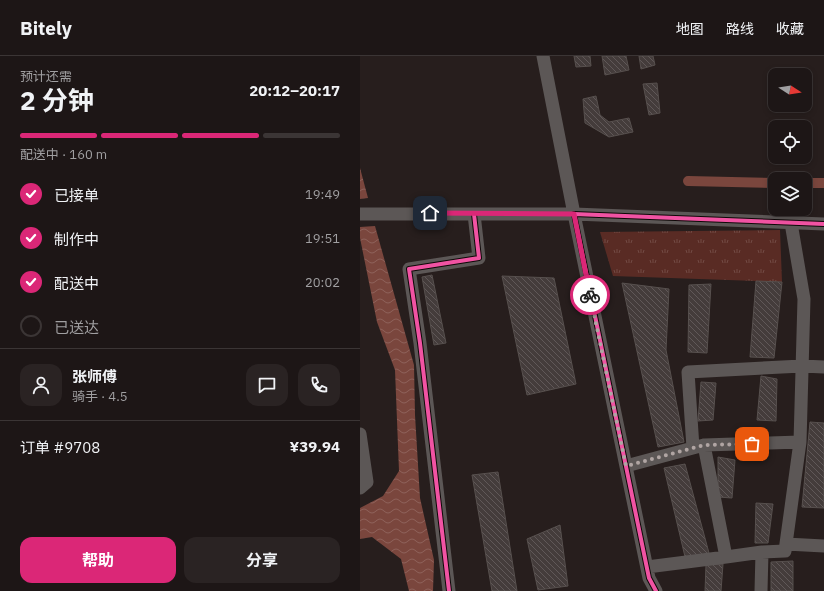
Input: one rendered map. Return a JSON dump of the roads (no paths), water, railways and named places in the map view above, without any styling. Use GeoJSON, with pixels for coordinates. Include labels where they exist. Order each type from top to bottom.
{"type":"FeatureCollection","features":[{"type":"Feature","properties":{"kind":"street"},"geometry":{"type":"LineString","coordinates":[[543,56],[649,579],[656,591]]}},
{"type":"Feature","properties":{"kind":"street"},"geometry":{"type":"LineString","coordinates":[[365,213],[574,214],[824,224]]}},
{"type":"Feature","properties":{"kind":"street"},"geometry":{"type":"LineString","coordinates":[[449,591],[420,342],[409,269],[479,258],[474,214]]}},
{"type":"Feature","properties":{"kind":"street"},"geometry":{"type":"LineString","coordinates":[[649,579],[726,556],[785,551],[800,442],[804,298],[791,223]]}},
{"type":"Feature","properties":{"kind":"street"},"geometry":{"type":"LineString","coordinates":[[726,556],[699,447],[688,372],[802,366],[824,367]]}},
{"type":"Feature","properties":{"kind":"street"},"geometry":{"type":"LineString","coordinates":[[360,434],[367,482],[360,488]]}},
{"type":"Feature","properties":{"kind":"street"},"geometry":{"type":"LineString","coordinates":[[626,466],[699,447],[800,442]]}},
{"type":"Feature","properties":{"kind":"street"},"geometry":{"type":"LineString","coordinates":[[786,544],[824,546]]}},
{"type":"Feature","properties":{"kind":"street"},"geometry":{"type":"LineString","coordinates":[[762,552],[762,591]]}},
{"type":"Feature","properties":{"kind":"water"},"geometry":{"type":"Polygon","coordinates":[[[360,168],[368,198],[360,199],[360,168]]]}},
{"type":"Feature","properties":{"kind":"water"},"geometry":{"type":"Polygon","coordinates":[[[375,226],[414,365],[415,415],[420,498],[434,560],[433,591],[409,591],[401,559],[372,537],[360,539],[360,508],[383,496],[399,471],[395,370],[377,322],[360,238],[360,227],[375,226]]]}},
{"type":"Feature","properties":{"kind":"waterway"},"geometry":{"type":"LineString","coordinates":[[688,181],[768,183]]}},
{"type":"Feature","properties":{"kind":"waterway"},"geometry":{"type":"LineString","coordinates":[[812,183],[824,183]]}}]}
